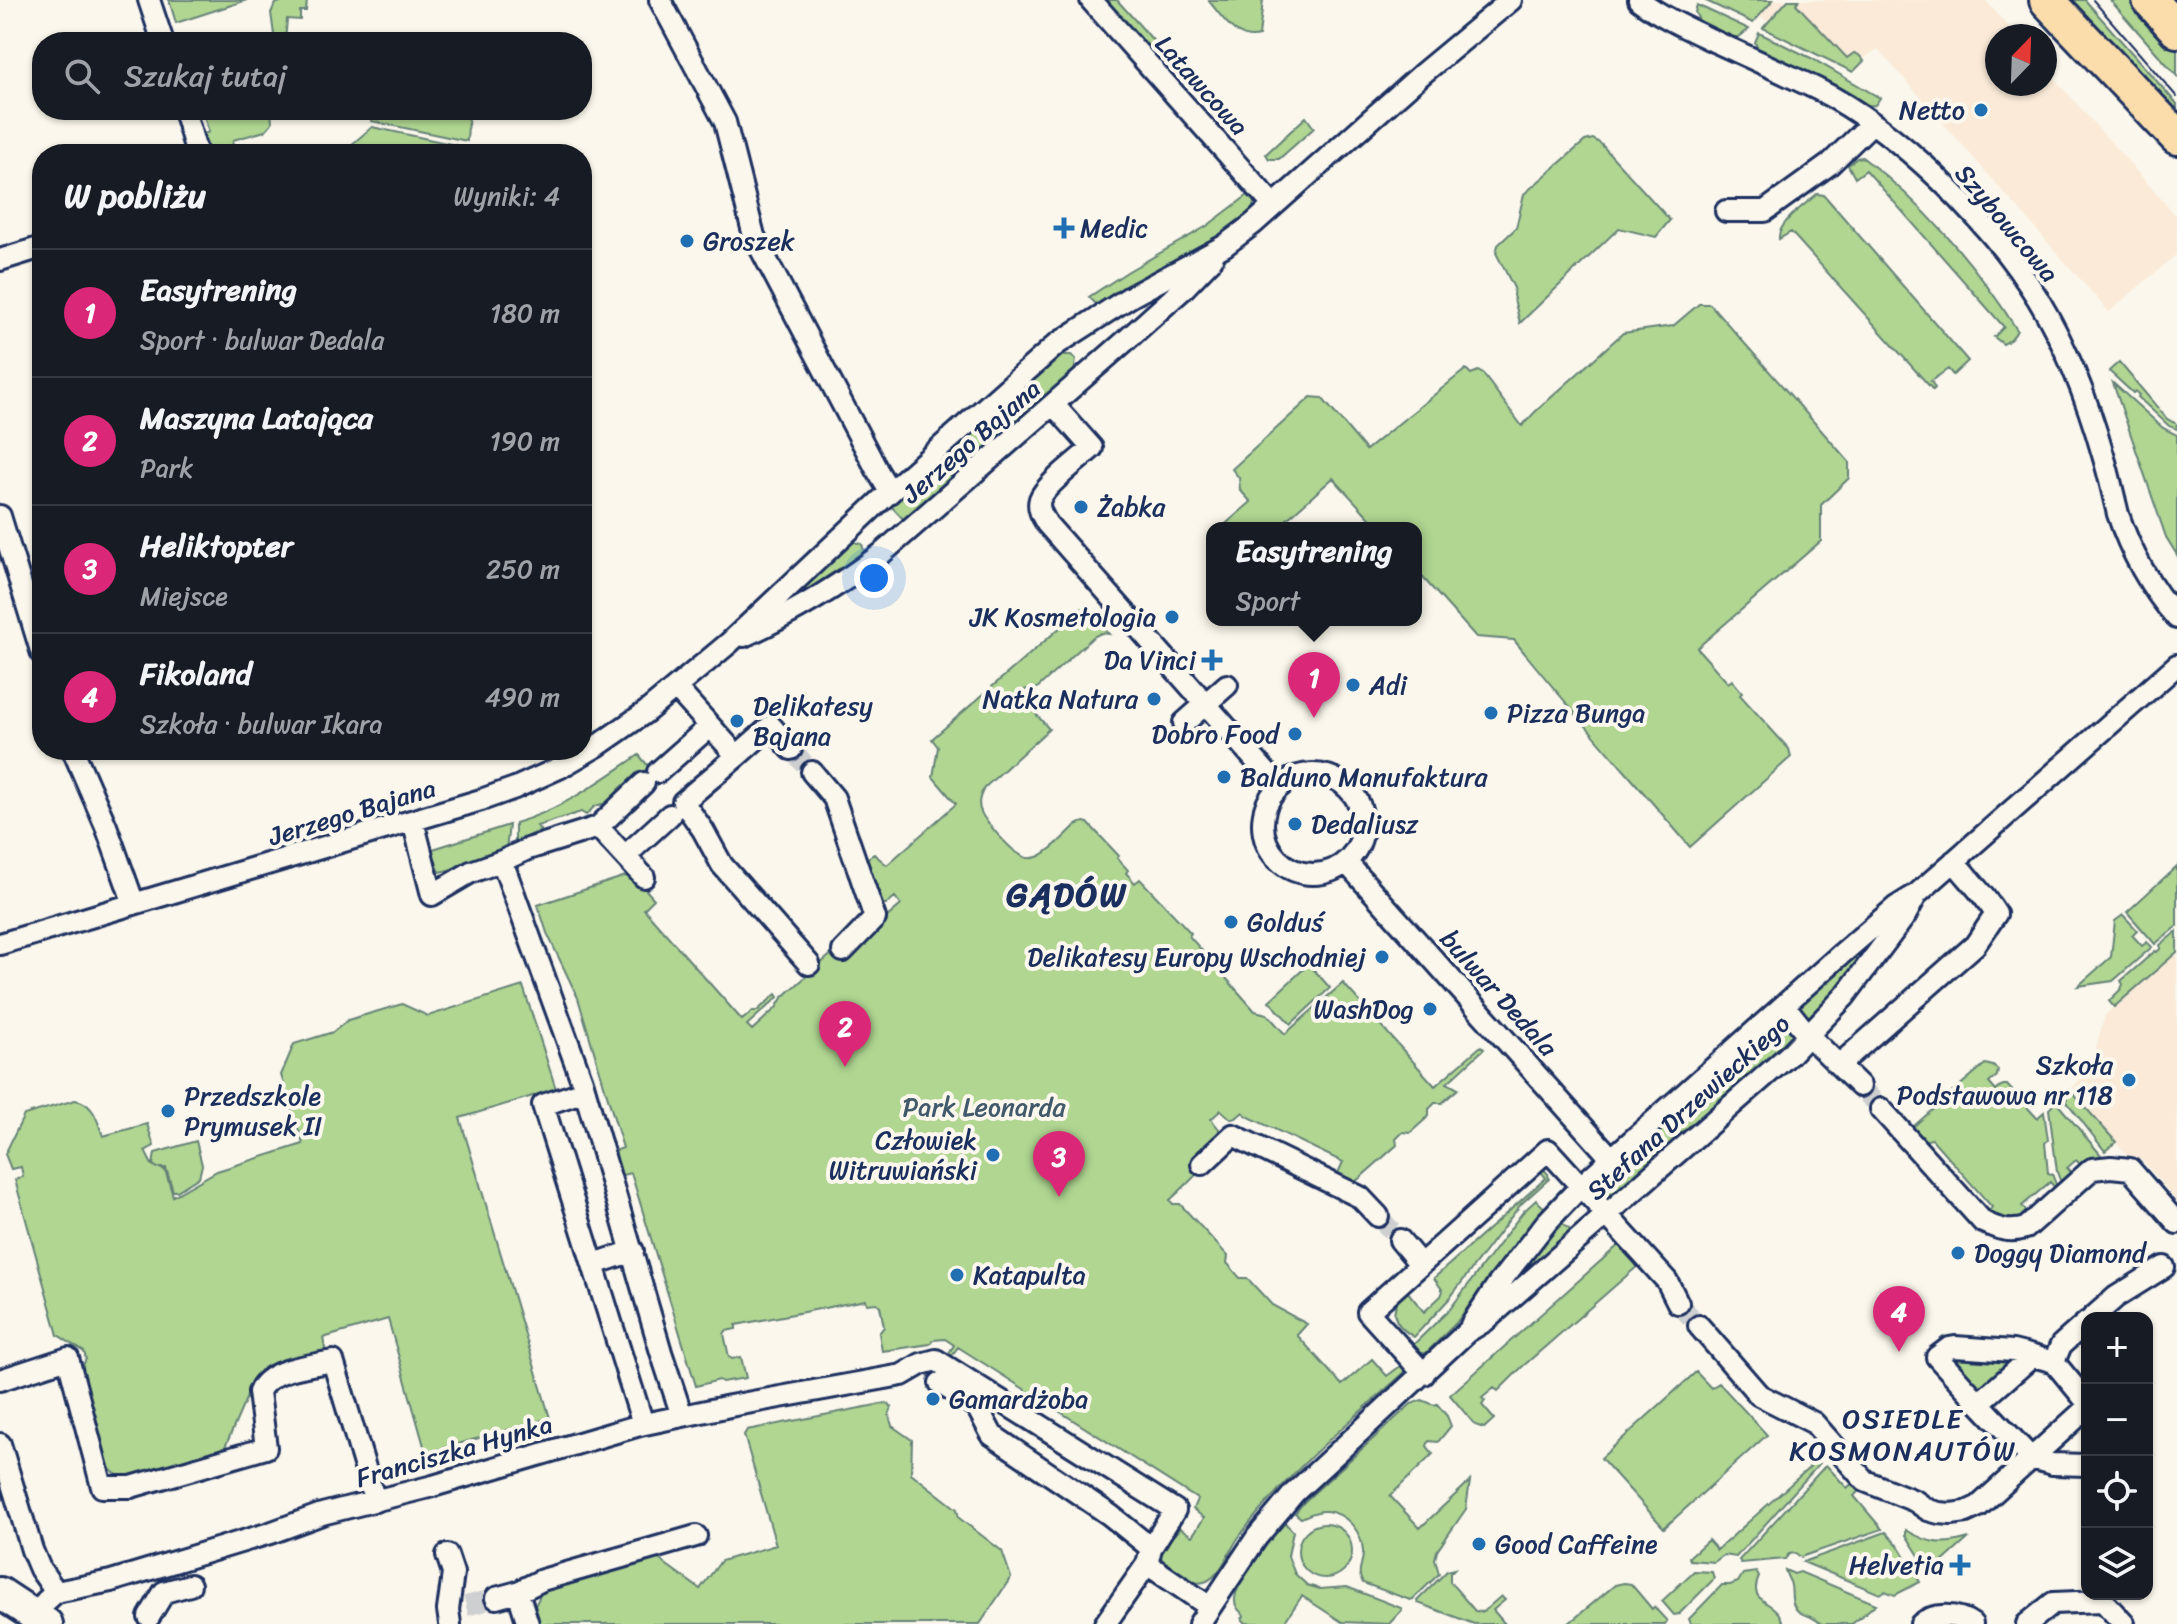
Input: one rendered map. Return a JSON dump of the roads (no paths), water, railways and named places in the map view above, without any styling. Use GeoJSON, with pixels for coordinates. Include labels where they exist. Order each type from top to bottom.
{"type":"FeatureCollection","features":[{"type":"Feature","properties":{"kind":"main road"},"geometry":{"type":"LineString","coordinates":[[2047,0],[2177,137]]}},
{"type":"Feature","properties":{"kind":"main road"},"geometry":{"type":"LineString","coordinates":[[2150,0],[2177,30]]}},
{"type":"Feature","properties":{"kind":"street"},"geometry":{"type":"LineString","coordinates":[[149,0],[160,32]]}},
{"type":"Feature","properties":{"kind":"street"},"geometry":{"type":"LineString","coordinates":[[660,0],[725,122],[754,236],[890,492]]}},
{"type":"Feature","properties":{"kind":"street","name":"Latawcowa"},"geometry":{"type":"LineString","coordinates":[[1091,0],[1273,205]]}},
{"type":"Feature","properties":{"kind":"street","name":"Jerzego Bajana"},"geometry":{"type":"LineString","coordinates":[[592,748],[622,730],[729,643],[890,492],[1057,344],[1130,297],[1224,246],[1511,0]]}},
{"type":"Feature","properties":{"kind":"street","name":"Szybowcowa"},"geometry":{"type":"LineString","coordinates":[[1639,0],[1669,20],[1848,106],[1914,156],[1991,236],[2037,298],[2053,326],[2075,375],[2103,454],[2119,516],[2133,550],[2147,578],[2177,618]]}},
{"type":"Feature","properties":{"kind":"street"},"geometry":{"type":"LineString","coordinates":[[187,120],[194,144]]}},
{"type":"Feature","properties":{"kind":"street"},"geometry":{"type":"LineString","coordinates":[[1726,211],[1765,211],[1830,164],[1872,123]]}},
{"type":"Feature","properties":{"kind":"street","name":"Jerzego Bajana"},"geometry":{"type":"LineString","coordinates":[[729,643],[805,606],[853,576],[908,532],[1183,289],[1224,246]]}},
{"type":"Feature","properties":{"kind":"street"},"geometry":{"type":"LineString","coordinates":[[0,260],[32,250]]}},
{"type":"Feature","properties":{"kind":"street"},"geometry":{"type":"LineString","coordinates":[[1053,404],[1092,448],[1049,487],[1040,499],[1039,511],[1047,524],[1279,787]]}},
{"type":"Feature","properties":{"kind":"street"},"geometry":{"type":"LineString","coordinates":[[0,516],[32,621]]}},
{"type":"Feature","properties":{"kind":"street","name":"Stefana Drzewieckiego"},"geometry":{"type":"LineString","coordinates":[[1467,1332],[1482,1306],[1546,1223],[1581,1186],[1896,907],[1917,894],[2177,665]]}},
{"type":"Feature","properties":{"kind":"street"},"geometry":{"type":"LineString","coordinates":[[1184,723],[1227,685]]}},
{"type":"Feature","properties":{"kind":"street"},"geometry":{"type":"LineString","coordinates":[[676,688],[737,756]]}},
{"type":"Feature","properties":{"kind":"street"},"geometry":{"type":"LineString","coordinates":[[413,821],[432,895],[471,872],[528,849],[598,827],[710,726]]}},
{"type":"Feature","properties":{"kind":"street"},"geometry":{"type":"LineString","coordinates":[[791,749],[771,726],[683,802],[722,865],[809,964]]}},
{"type":"Feature","properties":{"kind":"street"},"geometry":{"type":"LineString","coordinates":[[77,760],[106,826],[134,904]]}},
{"type":"Feature","properties":{"kind":"street","name":"Jerzego Bajana"},"geometry":{"type":"LineString","coordinates":[[0,944],[492,796],[572,760]]}},
{"type":"Feature","properties":{"kind":"street"},"geometry":{"type":"LineString","coordinates":[[812,772],[834,798],[875,918],[843,951]]}},
{"type":"Feature","properties":{"kind":"street"},"geometry":{"type":"LineString","coordinates":[[1315,774],[1331,777],[1354,796],[1361,809],[1363,823],[1356,850],[1346,862],[1334,870],[1305,874],[1291,870],[1278,861],[1269,850],[1263,834],[1263,817],[1268,800],[1279,787],[1299,776],[1315,774]]}},
{"type":"Feature","properties":{"kind":"street"},"geometry":{"type":"LineString","coordinates":[[625,856],[670,815]]}},
{"type":"Feature","properties":{"kind":"street"},"geometry":{"type":"LineString","coordinates":[[598,827],[644,877]]}},
{"type":"Feature","properties":{"kind":"street"},"geometry":{"type":"LineString","coordinates":[[502,861],[585,1091],[682,1416]]}},
{"type":"Feature","properties":{"kind":"street"},"geometry":{"type":"LineString","coordinates":[[1839,1065],[1975,945],[1996,914],[1982,892],[1954,861]]}},
{"type":"Feature","properties":{"kind":"street","name":"bulwar Dedala"},"geometry":{"type":"LineString","coordinates":[[1346,862],[1612,1159]]}},
{"type":"Feature","properties":{"kind":"street","name":"Stefana Drzewieckiego"},"geometry":{"type":"LineString","coordinates":[[1204,1616],[1266,1526],[1294,1493],[1467,1332],[1485,1321],[1789,1055],[1845,996],[1905,916],[1917,894]]}},
{"type":"Feature","properties":{"kind":"street"},"geometry":{"type":"LineString","coordinates":[[1784,1005],[1808,1035],[1860,1086]]}},
{"type":"Feature","properties":{"kind":"street"},"geometry":{"type":"LineString","coordinates":[[585,1091],[543,1105],[643,1424]]}},
{"type":"Feature","properties":{"kind":"street"},"geometry":{"type":"LineString","coordinates":[[1881,1109],[1983,1222],[1993,1227],[2005,1231],[2026,1228],[2092,1169],[2111,1167],[2130,1169],[2177,1223]]}},
{"type":"Feature","properties":{"kind":"street"},"geometry":{"type":"LineString","coordinates":[[1202,1164],[1233,1135],[1360,1197],[1378,1216]]}},
{"type":"Feature","properties":{"kind":"street"},"geometry":{"type":"LineString","coordinates":[[1424,1374],[1368,1312],[1548,1150],[1667,1281],[1678,1303]]}},
{"type":"Feature","properties":{"kind":"street"},"geometry":{"type":"LineString","coordinates":[[1400,1240],[1420,1264]]}},
{"type":"Feature","properties":{"kind":"street"},"geometry":{"type":"LineString","coordinates":[[594,1264],[633,1251]]}},
{"type":"Feature","properties":{"kind":"street"},"geometry":{"type":"LineString","coordinates":[[2099,1312],[2116,1297],[2164,1267]]}},
{"type":"Feature","properties":{"kind":"street"},"geometry":{"type":"LineString","coordinates":[[1699,1326],[1759,1395],[1814,1423],[1865,1481],[1915,1501],[1928,1510],[1951,1514],[1979,1506],[2081,1411]]}},
{"type":"Feature","properties":{"kind":"street"},"geometry":{"type":"LineString","coordinates":[[2054,1362],[2061,1345],[2081,1327]]}},
{"type":"Feature","properties":{"kind":"street"},"geometry":{"type":"LineString","coordinates":[[2081,1397],[2054,1362],[2033,1356],[2013,1351],[1949,1348],[1937,1357],[2031,1458],[2052,1464],[2081,1465]]}},
{"type":"Feature","properties":{"kind":"street"},"geometry":{"type":"LineString","coordinates":[[1979,1403],[2033,1356]]}},
{"type":"Feature","properties":{"kind":"street"},"geometry":{"type":"LineString","coordinates":[[0,1380],[68,1358],[102,1487],[131,1487],[266,1448],[259,1392],[262,1384],[274,1374],[333,1361],[375,1501]]}},
{"type":"Feature","properties":{"kind":"street","name":"Franciszka Hynka"},"geometry":{"type":"LineString","coordinates":[[56,1592],[111,1581],[322,1514],[643,1424],[902,1375],[936,1360],[954,1385]]}},
{"type":"Feature","properties":{"kind":"street"},"geometry":{"type":"LineString","coordinates":[[954,1385],[1175,1510],[1105,1624]]}},
{"type":"Feature","properties":{"kind":"street"},"geometry":{"type":"LineString","coordinates":[[954,1385],[977,1407],[992,1435],[1110,1515],[1204,1616]]}},
{"type":"Feature","properties":{"kind":"street"},"geometry":{"type":"LineString","coordinates":[[0,1444],[32,1550],[40,1569],[56,1592],[46,1601],[41,1620],[0,1593]]}},
{"type":"Feature","properties":{"kind":"street"},"geometry":{"type":"LineString","coordinates":[[496,1598],[518,1592],[542,1580],[696,1536]]}},
{"type":"Feature","properties":{"kind":"street"},"geometry":{"type":"LineString","coordinates":[[447,1555],[453,1573],[455,1613]]}},
{"type":"Feature","properties":{"kind":"street"},"geometry":{"type":"LineString","coordinates":[[150,1617],[164,1592],[190,1585]]}},
{"type":"Feature","properties":{"kind":"street"},"geometry":{"type":"LineString","coordinates":[[518,1592],[528,1624]]}},
{"type":"Feature","properties":{"kind":"street"},"geometry":{"type":"LineString","coordinates":[[2027,1624],[2053,1603],[2103,1601],[2124,1624]]}},
{"type":"Feature","properties":{"kind":"street"},"geometry":{"type":"LineString","coordinates":[[1921,1624],[1927,1619],[1947,1615],[1972,1624]]}},
{"type":"Feature","properties":{"kind":"tunnel"},"geometry":{"type":"LineString","coordinates":[[791,749],[812,772]]}},
{"type":"Feature","properties":{"kind":"tunnel"},"geometry":{"type":"LineString","coordinates":[[1860,1086],[1881,1109]]}},
{"type":"Feature","properties":{"kind":"tunnel"},"geometry":{"type":"LineString","coordinates":[[1378,1216],[1400,1240]]}},
{"type":"Feature","properties":{"kind":"tunnel"},"geometry":{"type":"LineString","coordinates":[[1678,1303],[1699,1326]]}},
{"type":"Feature","properties":{"kind":"tunnel"},"geometry":{"type":"LineString","coordinates":[[466,1606],[496,1598]]}},
{"type":"Feature","properties":{"kind":"tram line"},"geometry":{"type":"LineString","coordinates":[[2093,0],[2177,97]]}},
{"type":"Feature","properties":{"kind":"place","name":"Netto"},"geometry":{"type":"Point","coordinates":[1981,110]}},
{"type":"Feature","properties":{"kind":"place","name":"Medic"},"geometry":{"type":"Point","coordinates":[1064,228]}},
{"type":"Feature","properties":{"kind":"place","name":"Groszek"},"geometry":{"type":"Point","coordinates":[687,241]}},
{"type":"Feature","properties":{"kind":"place","name":"Żabka"},"geometry":{"type":"Point","coordinates":[1081,507]}},
{"type":"Feature","properties":{"kind":"place","name":"JK Kosmetologia"},"geometry":{"type":"Point","coordinates":[1172,617]}},
{"type":"Feature","properties":{"kind":"place","name":"Da Vinci"},"geometry":{"type":"Point","coordinates":[1212,660]}},
{"type":"Feature","properties":{"kind":"place","name":"Adi"},"geometry":{"type":"Point","coordinates":[1353,685]}},
{"type":"Feature","properties":{"kind":"place","name":"Natka Natura"},"geometry":{"type":"Point","coordinates":[1154,699]}},
{"type":"Feature","properties":{"kind":"place","name":"Pizza Bunga"},"geometry":{"type":"Point","coordinates":[1491,713]}},
{"type":"Feature","properties":{"kind":"place","name":"Easytrening"},"geometry":{"type":"Point","coordinates":[1314,718]}},
{"type":"Feature","properties":{"kind":"place","name":"Delikatesy Bajana"},"geometry":{"type":"Point","coordinates":[737,721]}},
{"type":"Feature","properties":{"kind":"place","name":"Dobro Food"},"geometry":{"type":"Point","coordinates":[1295,734]}},
{"type":"Feature","properties":{"kind":"place","name":"Balduno Manufaktura"},"geometry":{"type":"Point","coordinates":[1224,777]}},
{"type":"Feature","properties":{"kind":"place","name":"Dedaliusz"},"geometry":{"type":"Point","coordinates":[1295,824]}},
{"type":"Feature","properties":{"kind":"place","name":"Golduś"},"geometry":{"type":"Point","coordinates":[1231,922]}},
{"type":"Feature","properties":{"kind":"place","name":"Delikatesy Europy Wschodniej"},"geometry":{"type":"Point","coordinates":[1382,957]}},
{"type":"Feature","properties":{"kind":"place","name":"WashDog"},"geometry":{"type":"Point","coordinates":[1430,1009]}},
{"type":"Feature","properties":{"kind":"place","name":"Maszyna Latająca"},"geometry":{"type":"Point","coordinates":[845,1067]}},
{"type":"Feature","properties":{"kind":"place","name":"Szkoła Podstawowa nr 118"},"geometry":{"type":"Point","coordinates":[2129,1080]}},
{"type":"Feature","properties":{"kind":"place","name":"Przedszkole Prymusek II"},"geometry":{"type":"Point","coordinates":[168,1111]}},
{"type":"Feature","properties":{"kind":"place","name":"Człowiek Witruwiański"},"geometry":{"type":"Point","coordinates":[993,1155]}},
{"type":"Feature","properties":{"kind":"place","name":"Heliktopter"},"geometry":{"type":"Point","coordinates":[1059,1197]}},
{"type":"Feature","properties":{"kind":"place","name":"Doggy Diamond"},"geometry":{"type":"Point","coordinates":[1958,1253]}},
{"type":"Feature","properties":{"kind":"place","name":"Katapulta"},"geometry":{"type":"Point","coordinates":[957,1275]}},
{"type":"Feature","properties":{"kind":"place","name":"Fikoland"},"geometry":{"type":"Point","coordinates":[1899,1352]}},
{"type":"Feature","properties":{"kind":"place","name":"Gamardżoba"},"geometry":{"type":"Point","coordinates":[933,1399]}},
{"type":"Feature","properties":{"kind":"place","name":"Good Caffeine"},"geometry":{"type":"Point","coordinates":[1479,1544]}},
{"type":"Feature","properties":{"kind":"place","name":"Helvetia"},"geometry":{"type":"Point","coordinates":[1960,1565]}},
{"type":"Feature","properties":{"kind":"district","name":"GĄDÓW"},"geometry":{"type":"Point","coordinates":[1067,895]}},
{"type":"Feature","properties":{"kind":"district","name":"OSIEDLE KOSMONAUTÓW"},"geometry":{"type":"Point","coordinates":[1903,1434]}},
{"type":"Feature","properties":{"kind":"park label","name":"Park Leonarda"},"geometry":{"type":"Point","coordinates":[984,1107]}}]}
